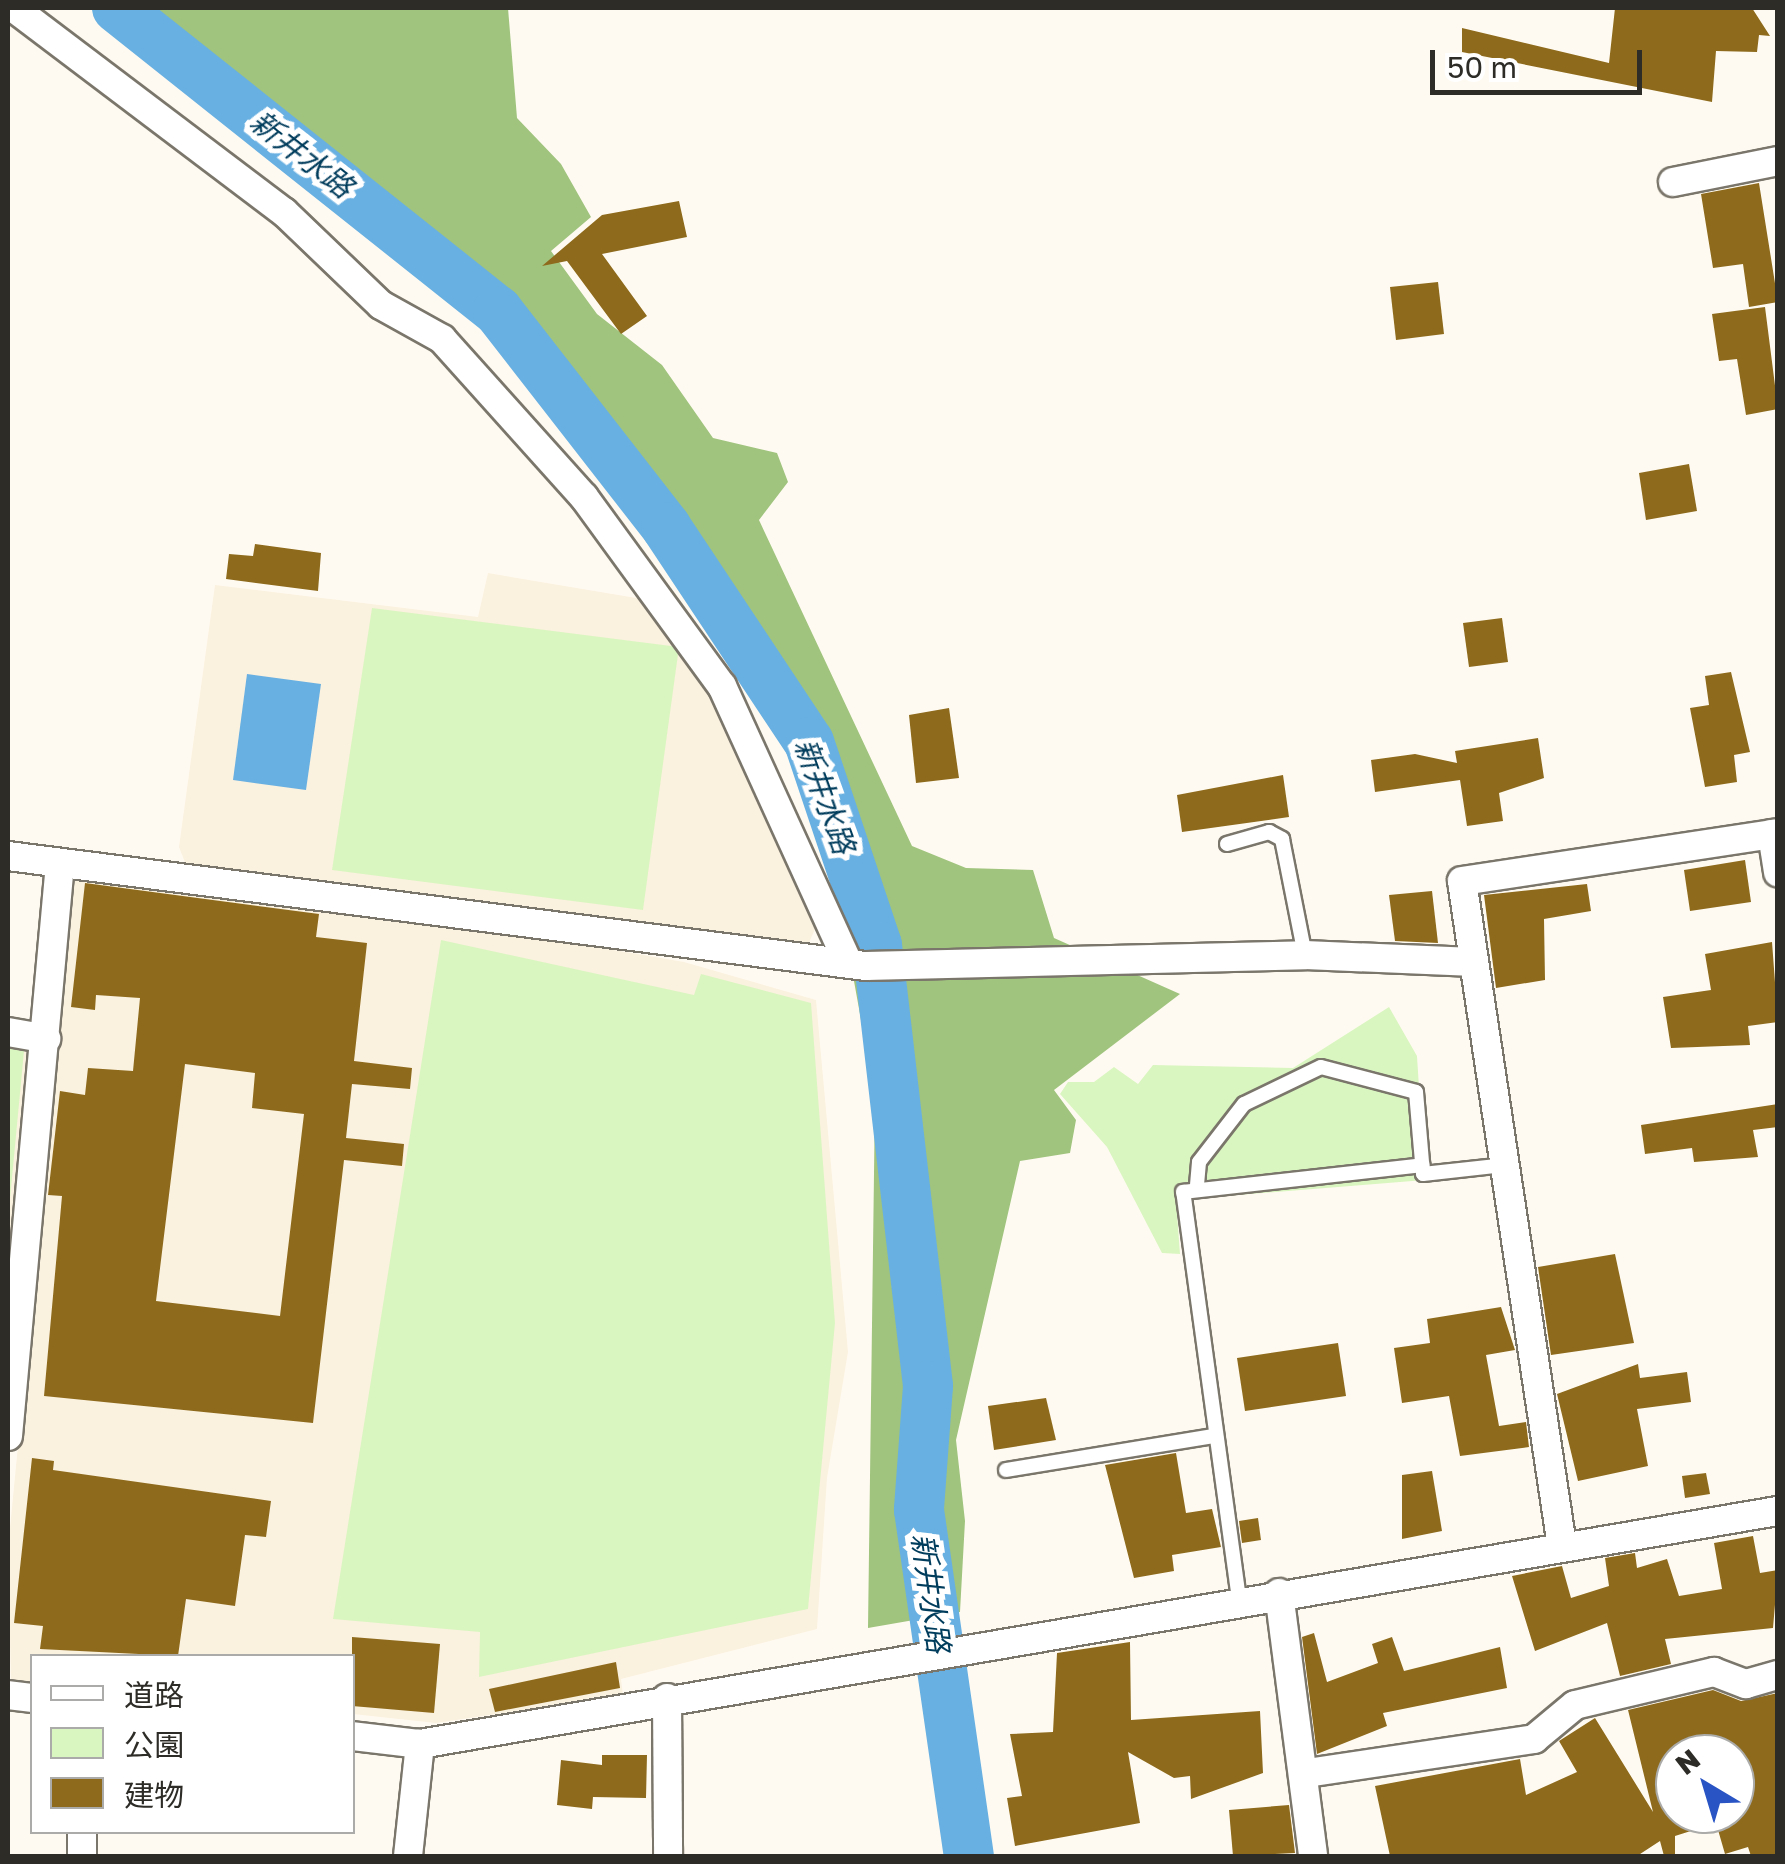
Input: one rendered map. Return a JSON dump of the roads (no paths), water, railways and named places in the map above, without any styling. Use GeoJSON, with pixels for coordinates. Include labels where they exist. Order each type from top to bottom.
{"type":"FeatureCollection","features":[{"type":"Feature","properties":{"kind":"street"},"geometry":{"type":"LineString","coordinates":[[14,8],[284,212],[382,305],[442,339],[584,497],[722,686],[846,958]]}},
{"type":"Feature","properties":{"kind":"street"},"geometry":{"type":"LineString","coordinates":[[1673,182],[1778,161]]}},
{"type":"Feature","properties":{"kind":"street"},"geometry":{"type":"LineString","coordinates":[[1562,1546],[1462,881],[1774,834],[1778,873]]}},
{"type":"Feature","properties":{"kind":"street"},"geometry":{"type":"LineString","coordinates":[[8,856],[846,958],[866,966],[1304,955],[1474,962]]}},
{"type":"Feature","properties":{"kind":"street"},"geometry":{"type":"LineString","coordinates":[[8,1436],[60,862]]}},
{"type":"Feature","properties":{"kind":"street"},"geometry":{"type":"LineString","coordinates":[[8,1032],[46,1039]]}},
{"type":"Feature","properties":{"kind":"street"},"geometry":{"type":"LineString","coordinates":[[355,1736],[420,1744],[1278,1592],[1778,1511]]}},
{"type":"Feature","properties":{"kind":"street"},"geometry":{"type":"LineString","coordinates":[[1278,1592],[1308,1773],[1314,1856]]}},
{"type":"Feature","properties":{"kind":"street"},"geometry":{"type":"LineString","coordinates":[[1308,1773],[1534,1738],[1574,1705],[1696,1676],[1724,1673],[1746,1684],[1778,1675]]}},
{"type":"Feature","properties":{"kind":"street"},"geometry":{"type":"LineString","coordinates":[[667,1698],[668,1856]]}},
{"type":"Feature","properties":{"kind":"street"},"geometry":{"type":"LineString","coordinates":[[408,1856],[420,1744]]}},
{"type":"Feature","properties":{"kind":"lane"},"geometry":{"type":"LineString","coordinates":[[1227,844],[1268,832],[1282,839],[1304,955]]}},
{"type":"Feature","properties":{"kind":"lane"},"geometry":{"type":"LineString","coordinates":[[1197,1185],[1199,1162],[1244,1104],[1320,1067],[1416,1092],[1422,1174],[1504,1165]]}},
{"type":"Feature","properties":{"kind":"lane"},"geometry":{"type":"LineString","coordinates":[[1239,1599],[1180,1208],[1183,1192],[1197,1185],[1422,1165]]}},
{"type":"Feature","properties":{"kind":"lane"},"geometry":{"type":"LineString","coordinates":[[1006,1470],[1214,1436]]}},
{"type":"Feature","properties":{"kind":"water"},"geometry":{"type":"Polygon","coordinates":[[[247,674],[321,684],[306,790],[233,780],[247,674]]]}},
{"type":"Feature","properties":{"kind":"waterway","name":"新井水路"},"geometry":{"type":"LineString","coordinates":[[117,8],[498,311],[666,527],[809,742],[877,945],[928,1386],[919,1510],[969,1856]]}}]}
